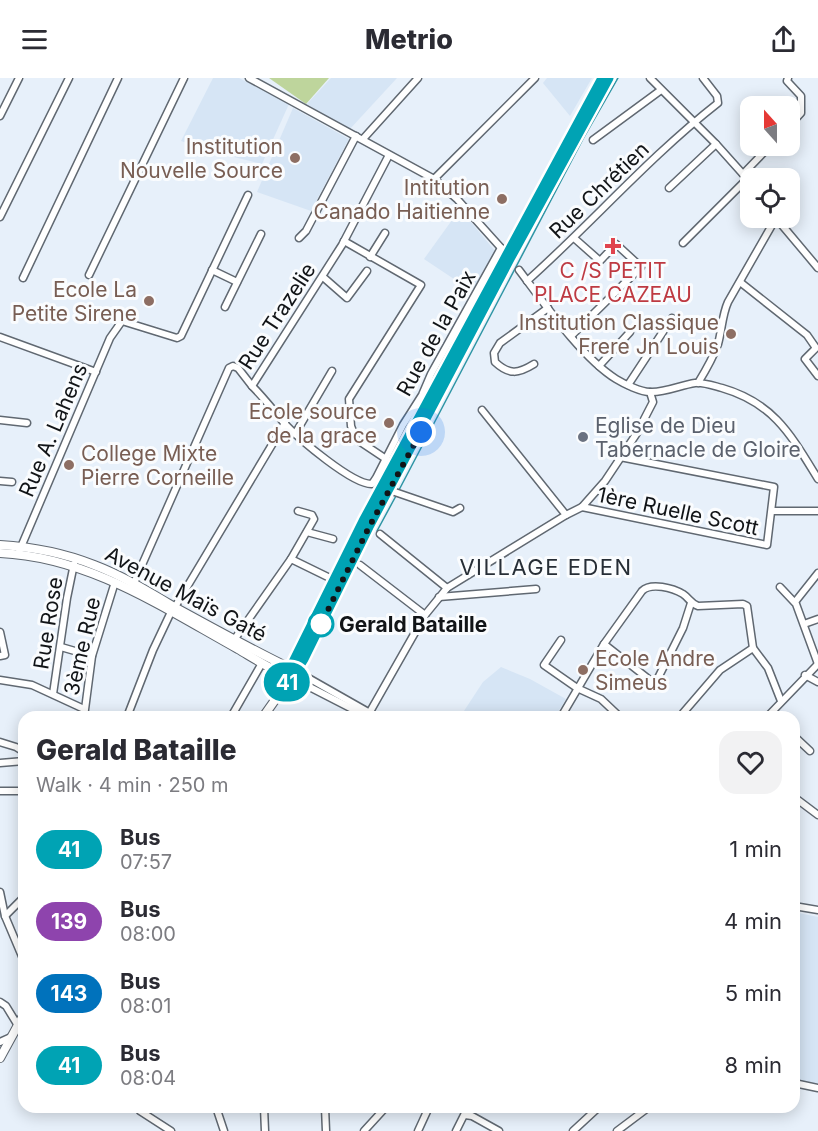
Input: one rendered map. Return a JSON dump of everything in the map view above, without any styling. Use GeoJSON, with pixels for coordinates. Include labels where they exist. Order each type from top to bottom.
{"type":"FeatureCollection","features":[{"type":"Feature","properties":{"kind":"main road"},"geometry":{"type":"LineString","coordinates":[[290,675],[363,521],[602,78]]}},
{"type":"Feature","properties":{"kind":"main road"},"geometry":{"type":"LineString","coordinates":[[267,711],[290,675],[389,490],[506,254],[609,78]]}},
{"type":"Feature","properties":{"kind":"main road","name":"Avenue Maïs Gaté"},"geometry":{"type":"LineString","coordinates":[[0,545],[74,562],[134,584],[262,663],[290,675]]}},
{"type":"Feature","properties":{"kind":"main road","name":"Avenue Maïs Gaté"},"geometry":{"type":"LineString","coordinates":[[0,553],[20,550]]}},
{"type":"Feature","properties":{"kind":"main road","name":"Avenue Maïs Gaté"},"geometry":{"type":"LineString","coordinates":[[74,562],[234,640],[290,675]]}},
{"type":"Feature","properties":{"kind":"main road"},"geometry":{"type":"LineString","coordinates":[[0,1058],[17,1024]]}},
{"type":"Feature","properties":{"kind":"street"},"geometry":{"type":"LineString","coordinates":[[0,116],[19,78]]}},
{"type":"Feature","properties":{"kind":"street"},"geometry":{"type":"LineString","coordinates":[[0,217],[69,78]]}},
{"type":"Feature","properties":{"kind":"street"},"geometry":{"type":"LineString","coordinates":[[23,278],[118,78]]}},
{"type":"Feature","properties":{"kind":"street"},"geometry":{"type":"LineString","coordinates":[[89,275],[184,78]]}},
{"type":"Feature","properties":{"kind":"street"},"geometry":{"type":"LineString","coordinates":[[249,78],[434,179],[457,199],[506,254]]}},
{"type":"Feature","properties":{"kind":"street"},"geometry":{"type":"LineString","coordinates":[[299,238],[306,231],[359,138],[418,78]]}},
{"type":"Feature","properties":{"kind":"street"},"geometry":{"type":"LineString","coordinates":[[434,179],[535,78]]}},
{"type":"Feature","properties":{"kind":"street"},"geometry":{"type":"LineString","coordinates":[[650,78],[740,171]]}},
{"type":"Feature","properties":{"kind":"street","name":"Rue Chrétien"},"geometry":{"type":"LineString","coordinates":[[527,281],[694,121],[718,103],[717,96],[702,78]]}},
{"type":"Feature","properties":{"kind":"street"},"geometry":{"type":"LineString","coordinates":[[788,78],[787,81],[801,96],[800,114]]}},
{"type":"Feature","properties":{"kind":"street"},"geometry":{"type":"LineString","coordinates":[[593,140],[661,90]]}},
{"type":"Feature","properties":{"kind":"street"},"geometry":{"type":"LineString","coordinates":[[669,188],[716,144]]}},
{"type":"Feature","properties":{"kind":"street","name":"Rue Trazelie"},"geometry":{"type":"LineString","coordinates":[[134,584],[229,368],[233,366],[238,368],[252,386],[323,277],[389,155]]}},
{"type":"Feature","properties":{"kind":"street"},"geometry":{"type":"LineString","coordinates":[[683,243],[740,186]]}},
{"type":"Feature","properties":{"kind":"street"},"geometry":{"type":"LineString","coordinates":[[237,282],[212,270],[248,195]]}},
{"type":"Feature","properties":{"kind":"street"},"geometry":{"type":"LineString","coordinates":[[698,382],[710,365],[718,343],[725,309],[770,228]]}},
{"type":"Feature","properties":{"kind":"street"},"geometry":{"type":"LineString","coordinates":[[784,228],[818,268]]}},
{"type":"Feature","properties":{"kind":"street"},"geometry":{"type":"LineString","coordinates":[[370,257],[385,233]]}},
{"type":"Feature","properties":{"kind":"street"},"geometry":{"type":"LineString","coordinates":[[225,307],[261,234]]}},
{"type":"Feature","properties":{"kind":"street"},"geometry":{"type":"LineString","coordinates":[[571,336],[641,267],[616,244],[600,261],[574,238]]}},
{"type":"Feature","properties":{"kind":"street"},"geometry":{"type":"LineString","coordinates":[[344,241],[419,283],[420,287],[349,399],[351,426],[356,439],[386,459]]}},
{"type":"Feature","properties":{"kind":"street","name":"Rue de la Paix"},"geometry":{"type":"LineString","coordinates":[[252,386],[295,434],[316,452],[355,480],[372,484],[506,254]]}},
{"type":"Feature","properties":{"kind":"street","name":"Rue A. Lahens"},"geometry":{"type":"LineString","coordinates":[[20,550],[110,338],[122,321],[179,337],[212,270]]}},
{"type":"Feature","properties":{"kind":"street"},"geometry":{"type":"LineString","coordinates":[[519,270],[571,336],[599,366],[616,379],[650,393],[698,382],[738,393],[759,403],[771,412],[797,445],[818,479]]}},
{"type":"Feature","properties":{"kind":"street"},"geometry":{"type":"LineString","coordinates":[[323,277],[347,298],[367,271]]}},
{"type":"Feature","properties":{"kind":"street"},"geometry":{"type":"LineString","coordinates":[[740,282],[807,335],[816,348],[805,359],[818,376]]}},
{"type":"Feature","properties":{"kind":"street"},"geometry":{"type":"LineString","coordinates":[[534,364],[522,371],[512,373],[495,362],[494,353],[501,343],[548,308]]}},
{"type":"Feature","properties":{"kind":"street"},"geometry":{"type":"LineString","coordinates":[[628,385],[672,318]]}},
{"type":"Feature","properties":{"kind":"street"},"geometry":{"type":"LineString","coordinates":[[599,366],[630,332]]}},
{"type":"Feature","properties":{"kind":"street"},"geometry":{"type":"LineString","coordinates":[[0,337],[96,372]]}},
{"type":"Feature","properties":{"kind":"street"},"geometry":{"type":"LineString","coordinates":[[295,434],[332,371]]}},
{"type":"Feature","properties":{"kind":"street"},"geometry":{"type":"LineString","coordinates":[[370,711],[424,615],[447,588],[582,507],[606,481],[653,402],[650,393]]}},
{"type":"Feature","properties":{"kind":"street"},"geometry":{"type":"LineString","coordinates":[[483,410],[566,515]]}},
{"type":"Feature","properties":{"kind":"street"},"geometry":{"type":"LineString","coordinates":[[0,420],[27,423]]}},
{"type":"Feature","properties":{"kind":"street"},"geometry":{"type":"LineString","coordinates":[[129,711],[153,650],[173,609],[285,423]]}},
{"type":"Feature","properties":{"kind":"street"},"geometry":{"type":"LineString","coordinates":[[620,457],[774,487],[772,511],[818,511]]}},
{"type":"Feature","properties":{"kind":"street"},"geometry":{"type":"LineString","coordinates":[[0,481],[12,482]]}},
{"type":"Feature","properties":{"kind":"street"},"geometry":{"type":"LineString","coordinates":[[389,490],[453,512],[460,508]]}},
{"type":"Feature","properties":{"kind":"street","name":"1ère Ruelle Scott"},"geometry":{"type":"LineString","coordinates":[[582,507],[767,546],[772,511]]}},
{"type":"Feature","properties":{"kind":"street"},"geometry":{"type":"LineString","coordinates":[[234,640],[291,559],[314,518],[298,511]]}},
{"type":"Feature","properties":{"kind":"street"},"geometry":{"type":"LineString","coordinates":[[307,532],[333,538]]}},
{"type":"Feature","properties":{"kind":"street"},"geometry":{"type":"LineString","coordinates":[[380,534],[447,588]]}},
{"type":"Feature","properties":{"kind":"street"},"geometry":{"type":"LineString","coordinates":[[291,559],[334,580]]}},
{"type":"Feature","properties":{"kind":"street","name":"Rue Rose"},"geometry":{"type":"LineString","coordinates":[[53,694],[74,562]]}},
{"type":"Feature","properties":{"kind":"street"},"geometry":{"type":"LineString","coordinates":[[360,565],[424,615]]}},
{"type":"Feature","properties":{"kind":"street"},"geometry":{"type":"LineString","coordinates":[[795,602],[818,573]]}},
{"type":"Feature","properties":{"kind":"street","name":"3ème Rue"},"geometry":{"type":"LineString","coordinates":[[84,709],[92,656],[115,582]]}},
{"type":"Feature","properties":{"kind":"street"},"geometry":{"type":"LineString","coordinates":[[564,711],[603,644],[646,587],[655,586],[681,592],[691,603],[698,606],[743,604],[747,606],[753,648],[768,668],[780,701]]}},
{"type":"Feature","properties":{"kind":"street"},"geometry":{"type":"LineString","coordinates":[[773,711],[818,664],[795,602],[780,587]]}},
{"type":"Feature","properties":{"kind":"street"},"geometry":{"type":"LineString","coordinates":[[439,597],[536,589]]}},
{"type":"Feature","properties":{"kind":"street"},"geometry":{"type":"LineString","coordinates":[[603,644],[655,684],[683,628],[691,603]]}},
{"type":"Feature","properties":{"kind":"street"},"geometry":{"type":"LineString","coordinates":[[804,624],[818,619]]}},
{"type":"Feature","properties":{"kind":"street"},"geometry":{"type":"LineString","coordinates":[[0,632],[4,655],[0,656]]}},
{"type":"Feature","properties":{"kind":"street"},"geometry":{"type":"LineString","coordinates":[[561,640],[544,666],[577,688],[601,699],[614,711]]}},
{"type":"Feature","properties":{"kind":"street"},"geometry":{"type":"LineString","coordinates":[[61,646],[92,656]]}},
{"type":"Feature","properties":{"kind":"street"},"geometry":{"type":"LineString","coordinates":[[684,711],[720,670],[753,648]]}},
{"type":"Feature","properties":{"kind":"street"},"geometry":{"type":"LineString","coordinates":[[234,711],[262,663]]}},
{"type":"Feature","properties":{"kind":"street","name":"Avenue Maïs Gaté"},"geometry":{"type":"LineString","coordinates":[[290,675],[360,711]]}},
{"type":"Feature","properties":{"kind":"street"},"geometry":{"type":"LineString","coordinates":[[805,675],[818,682]]}},
{"type":"Feature","properties":{"kind":"street"},"geometry":{"type":"LineString","coordinates":[[0,680],[32,685],[84,709]]}},
{"type":"Feature","properties":{"kind":"street"},"geometry":{"type":"LineString","coordinates":[[0,742],[18,748]]}},
{"type":"Feature","properties":{"kind":"street"},"geometry":{"type":"LineString","coordinates":[[800,742],[810,751]]}},
{"type":"Feature","properties":{"kind":"street"},"geometry":{"type":"LineString","coordinates":[[0,762],[18,761]]}},
{"type":"Feature","properties":{"kind":"street"},"geometry":{"type":"LineString","coordinates":[[0,791],[18,791]]}},
{"type":"Feature","properties":{"kind":"street"},"geometry":{"type":"LineString","coordinates":[[800,801],[818,815]]}},
{"type":"Feature","properties":{"kind":"street"},"geometry":{"type":"LineString","coordinates":[[0,892],[5,916],[18,945]]}},
{"type":"Feature","properties":{"kind":"street"},"geometry":{"type":"LineString","coordinates":[[5,916],[18,903]]}},
{"type":"Feature","properties":{"kind":"street"},"geometry":{"type":"LineString","coordinates":[[800,907],[818,910]]}},
{"type":"Feature","properties":{"kind":"street"},"geometry":{"type":"LineString","coordinates":[[0,1002],[6,1006],[17,1024]]}},
{"type":"Feature","properties":{"kind":"street"},"geometry":{"type":"LineString","coordinates":[[0,1042],[11,1036]]}},
{"type":"Feature","properties":{"kind":"street"},"geometry":{"type":"LineString","coordinates":[[800,1084],[818,1088]]}},
{"type":"Feature","properties":{"kind":"street"},"geometry":{"type":"LineString","coordinates":[[143,1113],[171,1131]]}},
{"type":"Feature","properties":{"kind":"street"},"geometry":{"type":"LineString","coordinates":[[218,1113],[224,1131]]}},
{"type":"Feature","properties":{"kind":"street"},"geometry":{"type":"LineString","coordinates":[[264,1113],[265,1131]]}},
{"type":"Feature","properties":{"kind":"street"},"geometry":{"type":"LineString","coordinates":[[325,1113],[326,1131]]}},
{"type":"Feature","properties":{"kind":"street"},"geometry":{"type":"LineString","coordinates":[[364,1131],[381,1113]]}},
{"type":"Feature","properties":{"kind":"street"},"geometry":{"type":"LineString","coordinates":[[418,1131],[426,1113]]}},
{"type":"Feature","properties":{"kind":"street"},"geometry":{"type":"LineString","coordinates":[[573,1131],[591,1113]]}},
{"type":"Feature","properties":{"kind":"street"},"geometry":{"type":"LineString","coordinates":[[617,1131],[641,1113]]}},
{"type":"Feature","properties":{"kind":"street"},"geometry":{"type":"LineString","coordinates":[[456,1131],[465,1114],[499,1131]]}},
{"type":"Feature","properties":{"kind":"shaded area"},"geometry":{"type":"Polygon","coordinates":[[[213,78],[239,78],[289,104],[262,164],[181,141],[213,78]]]}},
{"type":"Feature","properties":{"kind":"shaded area"},"geometry":{"type":"Polygon","coordinates":[[[331,78],[397,78],[349,130],[307,104],[331,78]]]}},
{"type":"Feature","properties":{"kind":"shaded area"},"geometry":{"type":"Polygon","coordinates":[[[547,78],[592,78],[570,116],[543,83],[547,78]]]}},
{"type":"Feature","properties":{"kind":"shaded area"},"geometry":{"type":"Polygon","coordinates":[[[293,108],[349,139],[311,211],[257,192],[293,108]]]}},
{"type":"Feature","properties":{"kind":"shaded area"},"geometry":{"type":"Polygon","coordinates":[[[460,209],[495,251],[472,291],[424,259],[460,209]]]}},
{"type":"Feature","properties":{"kind":"shaded area"},"geometry":{"type":"Polygon","coordinates":[[[501,667],[530,679],[566,699],[559,711],[464,711],[483,682],[501,667]]]}},
{"type":"Feature","properties":{"kind":"shaded area"},"geometry":{"type":"Polygon","coordinates":[[[800,913],[818,917],[818,1084],[800,1080],[800,913]]]}},
{"type":"Feature","properties":{"kind":"green space"},"geometry":{"type":"Polygon","coordinates":[[[269,78],[329,78],[306,104],[269,78]]]}},
{"type":"Feature","properties":{"kind":"waterway"},"geometry":{"type":"LineString","coordinates":[[399,490],[583,139],[618,78]]}},
{"type":"Feature","properties":{"kind":"waterway"},"geometry":{"type":"LineString","coordinates":[[377,531],[397,494]]}},
{"type":"Feature","properties":{"kind":"bus line","name":"41"},"geometry":{"type":"LineString","coordinates":[[602,78],[363,521],[286,676],[286,683],[304,659],[369,527],[452,374],[510,259],[609,78]]}},
{"type":"Feature","properties":{"kind":"place","name":"Institution Nouvelle Source"},"geometry":{"type":"Point","coordinates":[295,158]}},
{"type":"Feature","properties":{"kind":"place","name":"Intitution Canado Haitienne"},"geometry":{"type":"Point","coordinates":[502,199]}},
{"type":"Feature","properties":{"kind":"place","name":"C /S PETIT PLACE CAZEAU"},"geometry":{"type":"Point","coordinates":[613,246]}},
{"type":"Feature","properties":{"kind":"place","name":"Ecole La Petite Sirene"},"geometry":{"type":"Point","coordinates":[149,301]}},
{"type":"Feature","properties":{"kind":"place","name":"Institution Classique Frere Jn Louis"},"geometry":{"type":"Point","coordinates":[731,334]}},
{"type":"Feature","properties":{"kind":"place","name":"Ecole source de la grace"},"geometry":{"type":"Point","coordinates":[389,423]}},
{"type":"Feature","properties":{"kind":"place","name":"Eglise de Dieu Tabernacle de Gloire"},"geometry":{"type":"Point","coordinates":[583,437]}},
{"type":"Feature","properties":{"kind":"place","name":"College Mixte Pierre Corneille"},"geometry":{"type":"Point","coordinates":[69,465]}},
{"type":"Feature","properties":{"kind":"place","name":"Gerald Bataille"},"geometry":{"type":"Point","coordinates":[321,624]}},
{"type":"Feature","properties":{"kind":"place","name":"Ecole Andre Simeus"},"geometry":{"type":"Point","coordinates":[583,670]}},
{"type":"Feature","properties":{"kind":"district","name":"VILLAGE EDEN"},"geometry":{"type":"Point","coordinates":[546,567]}},
{"type":"Feature","properties":{"kind":"route"},"geometry":{"type":"LineString","coordinates":[[321,624],[320,626],[369,527],[421,432]]}}]}
